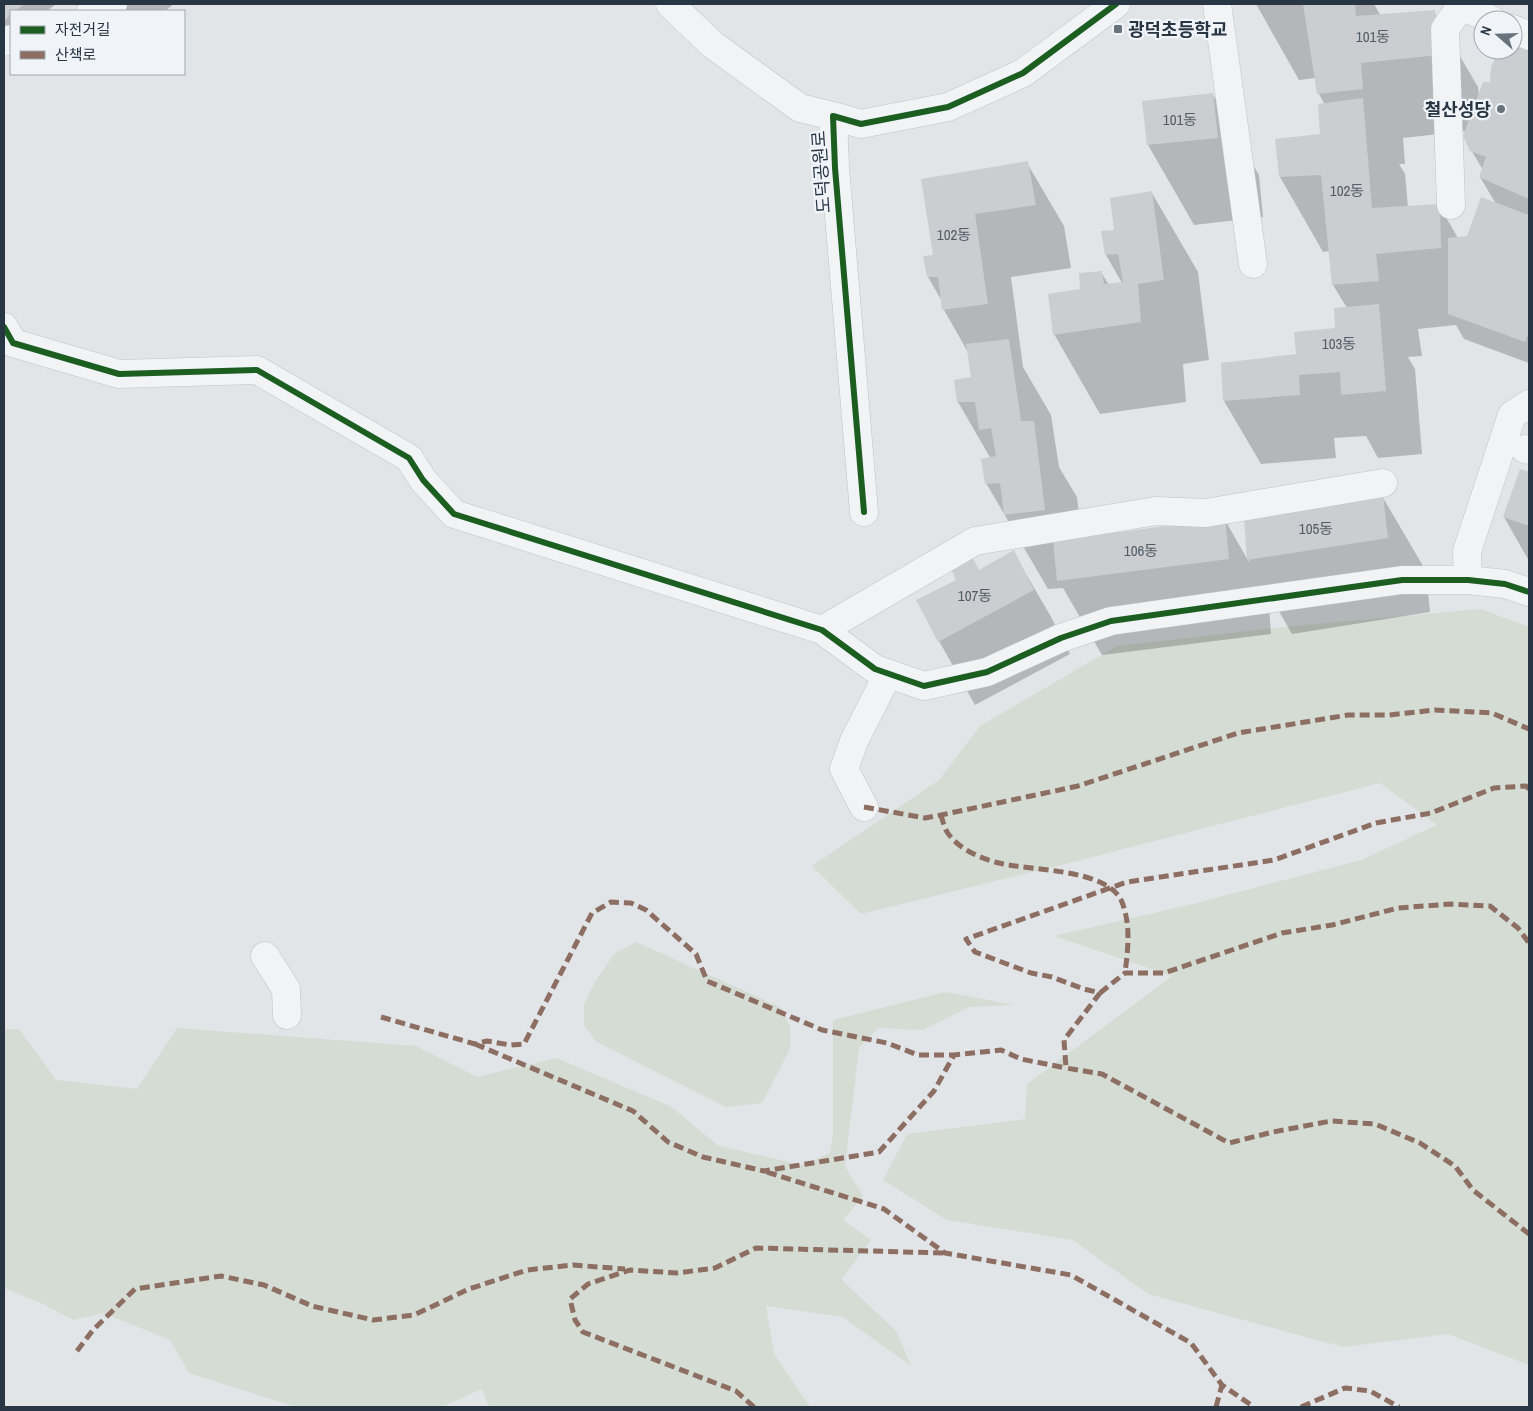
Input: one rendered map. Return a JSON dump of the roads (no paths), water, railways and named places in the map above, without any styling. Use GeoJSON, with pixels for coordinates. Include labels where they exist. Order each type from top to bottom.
{"type":"FeatureCollection","features":[{"type":"Feature","properties":{"kind":"street"},"geometry":{"type":"LineString","coordinates":[[95,10],[113,4]]}},
{"type":"Feature","properties":{"kind":"street"},"geometry":{"type":"LineString","coordinates":[[670,4],[713,45],[800,108],[833,116]]}},
{"type":"Feature","properties":{"kind":"street","name":"도덕공원로"},"geometry":{"type":"LineString","coordinates":[[864,512],[837,196],[833,116],[861,124],[948,107],[1023,73],[1116,4]]}},
{"type":"Feature","properties":{"kind":"street"},"geometry":{"type":"LineString","coordinates":[[1217,4],[1253,264]]}},
{"type":"Feature","properties":{"kind":"street"},"geometry":{"type":"LineString","coordinates":[[1452,206],[1445,29],[1461,6],[1473,11]]}},
{"type":"Feature","properties":{"kind":"street"},"geometry":{"type":"LineString","coordinates":[[4,327],[13,342],[119,374],[257,370],[409,458],[424,480],[454,514],[822,630],[874,669],[924,686],[987,672],[1061,638],[1111,621],[1402,580],[1468,580],[1505,584],[1529,592]]}},
{"type":"Feature","properties":{"kind":"street"},"geometry":{"type":"LineString","coordinates":[[1468,580],[1467,551],[1512,416],[1529,404]]}},
{"type":"Feature","properties":{"kind":"street"},"geometry":{"type":"LineString","coordinates":[[822,630],[975,540],[1156,511],[1206,513],[1383,483]]}},
{"type":"Feature","properties":{"kind":"street"},"geometry":{"type":"LineString","coordinates":[[864,807],[844,769],[854,741],[888,674]]}},
{"type":"Feature","properties":{"kind":"street"},"geometry":{"type":"LineString","coordinates":[[265,956],[286,989],[287,1015]]}},
{"type":"Feature","properties":{"kind":"place","name":"광덕초등학교"},"geometry":{"type":"Point","coordinates":[1118,29]}},
{"type":"Feature","properties":{"kind":"place","name":"철산성당"},"geometry":{"type":"Point","coordinates":[1501,109]}}]}
